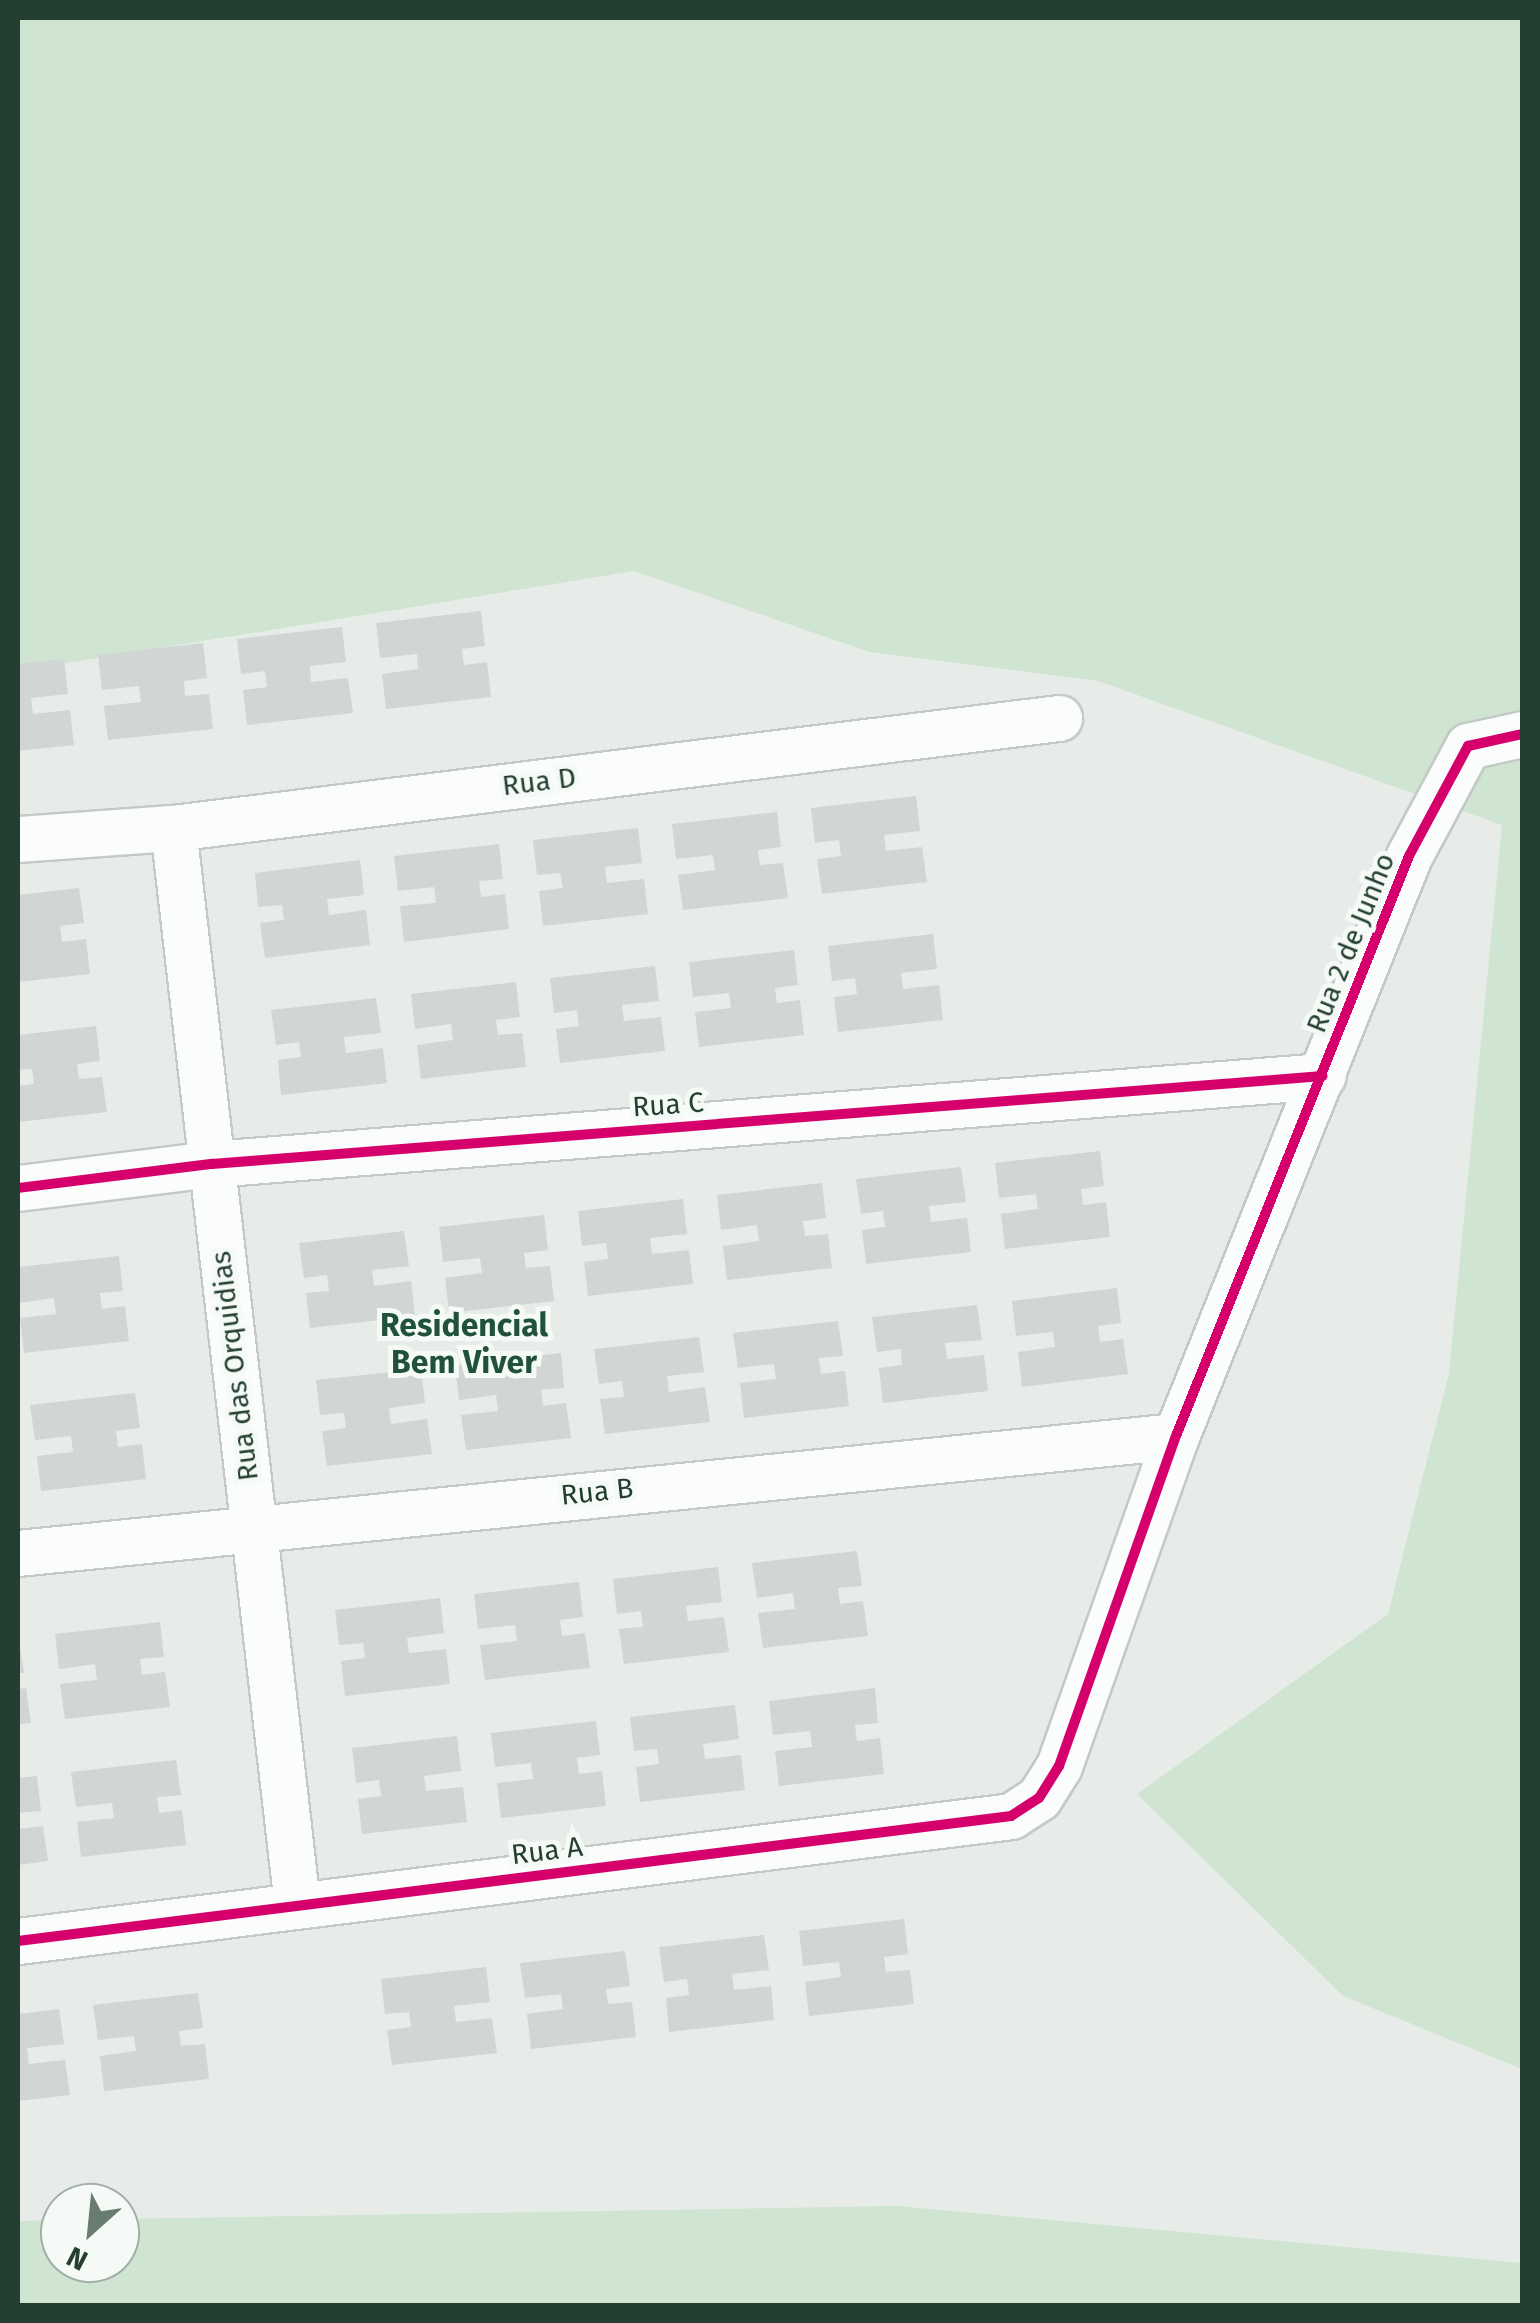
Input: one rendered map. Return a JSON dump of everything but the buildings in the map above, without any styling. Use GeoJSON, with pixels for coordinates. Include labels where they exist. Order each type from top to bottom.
{"type":"FeatureCollection","features":[{"type":"Feature","properties":{"kind":"street","name":"Rua D"},"geometry":{"type":"LineString","coordinates":[[18,839],[173,828],[1059,718]]}},
{"type":"Feature","properties":{"kind":"street","name":"Rua 2 de Junho"},"geometry":{"type":"LineString","coordinates":[[1059,1766],[1176,1436],[1409,856],[1468,746],[1522,734]]}},
{"type":"Feature","properties":{"kind":"street","name":"Rua das Orquidias"},"geometry":{"type":"LineString","coordinates":[[173,828],[297,1905]]}},
{"type":"Feature","properties":{"kind":"street","name":"Rua C"},"geometry":{"type":"LineString","coordinates":[[18,1188],[212,1164],[1323,1076]]}},
{"type":"Feature","properties":{"kind":"street","name":"Rua B"},"geometry":{"type":"LineString","coordinates":[[18,1553],[254,1526],[1176,1436]]}},
{"type":"Feature","properties":{"kind":"street","name":"Rua A"},"geometry":{"type":"LineString","coordinates":[[18,1941],[1011,1816],[1039,1798],[1059,1766]]}},
{"type":"Feature","properties":{"kind":"green space"},"geometry":{"type":"Polygon","coordinates":[[[18,18],[1522,18],[1522,2069],[1343,1996],[1137,1794],[1388,1614],[1449,1373],[1502,825],[1098,681],[870,652],[634,571],[18,671],[18,18]]]}},
{"type":"Feature","properties":{"kind":"green space"},"geometry":{"type":"Polygon","coordinates":[[[897,2206],[1522,2263],[1522,2305],[18,2305],[18,2221],[40,2220],[40,2283],[140,2283],[140,2219],[897,2206]]]}},
{"type":"Feature","properties":{"kind":"cycle path"},"geometry":{"type":"LineString","coordinates":[[18,1941],[1011,1816],[1039,1798],[1059,1766],[1176,1436],[1409,856],[1468,746],[1522,734]]}},
{"type":"Feature","properties":{"kind":"cycle path"},"geometry":{"type":"LineString","coordinates":[[18,1188],[212,1164],[1323,1076]]}},
{"type":"Feature","properties":{"kind":"district","name":"Residencial Bem Viver"},"geometry":{"type":"Point","coordinates":[464,1344]}}]}
